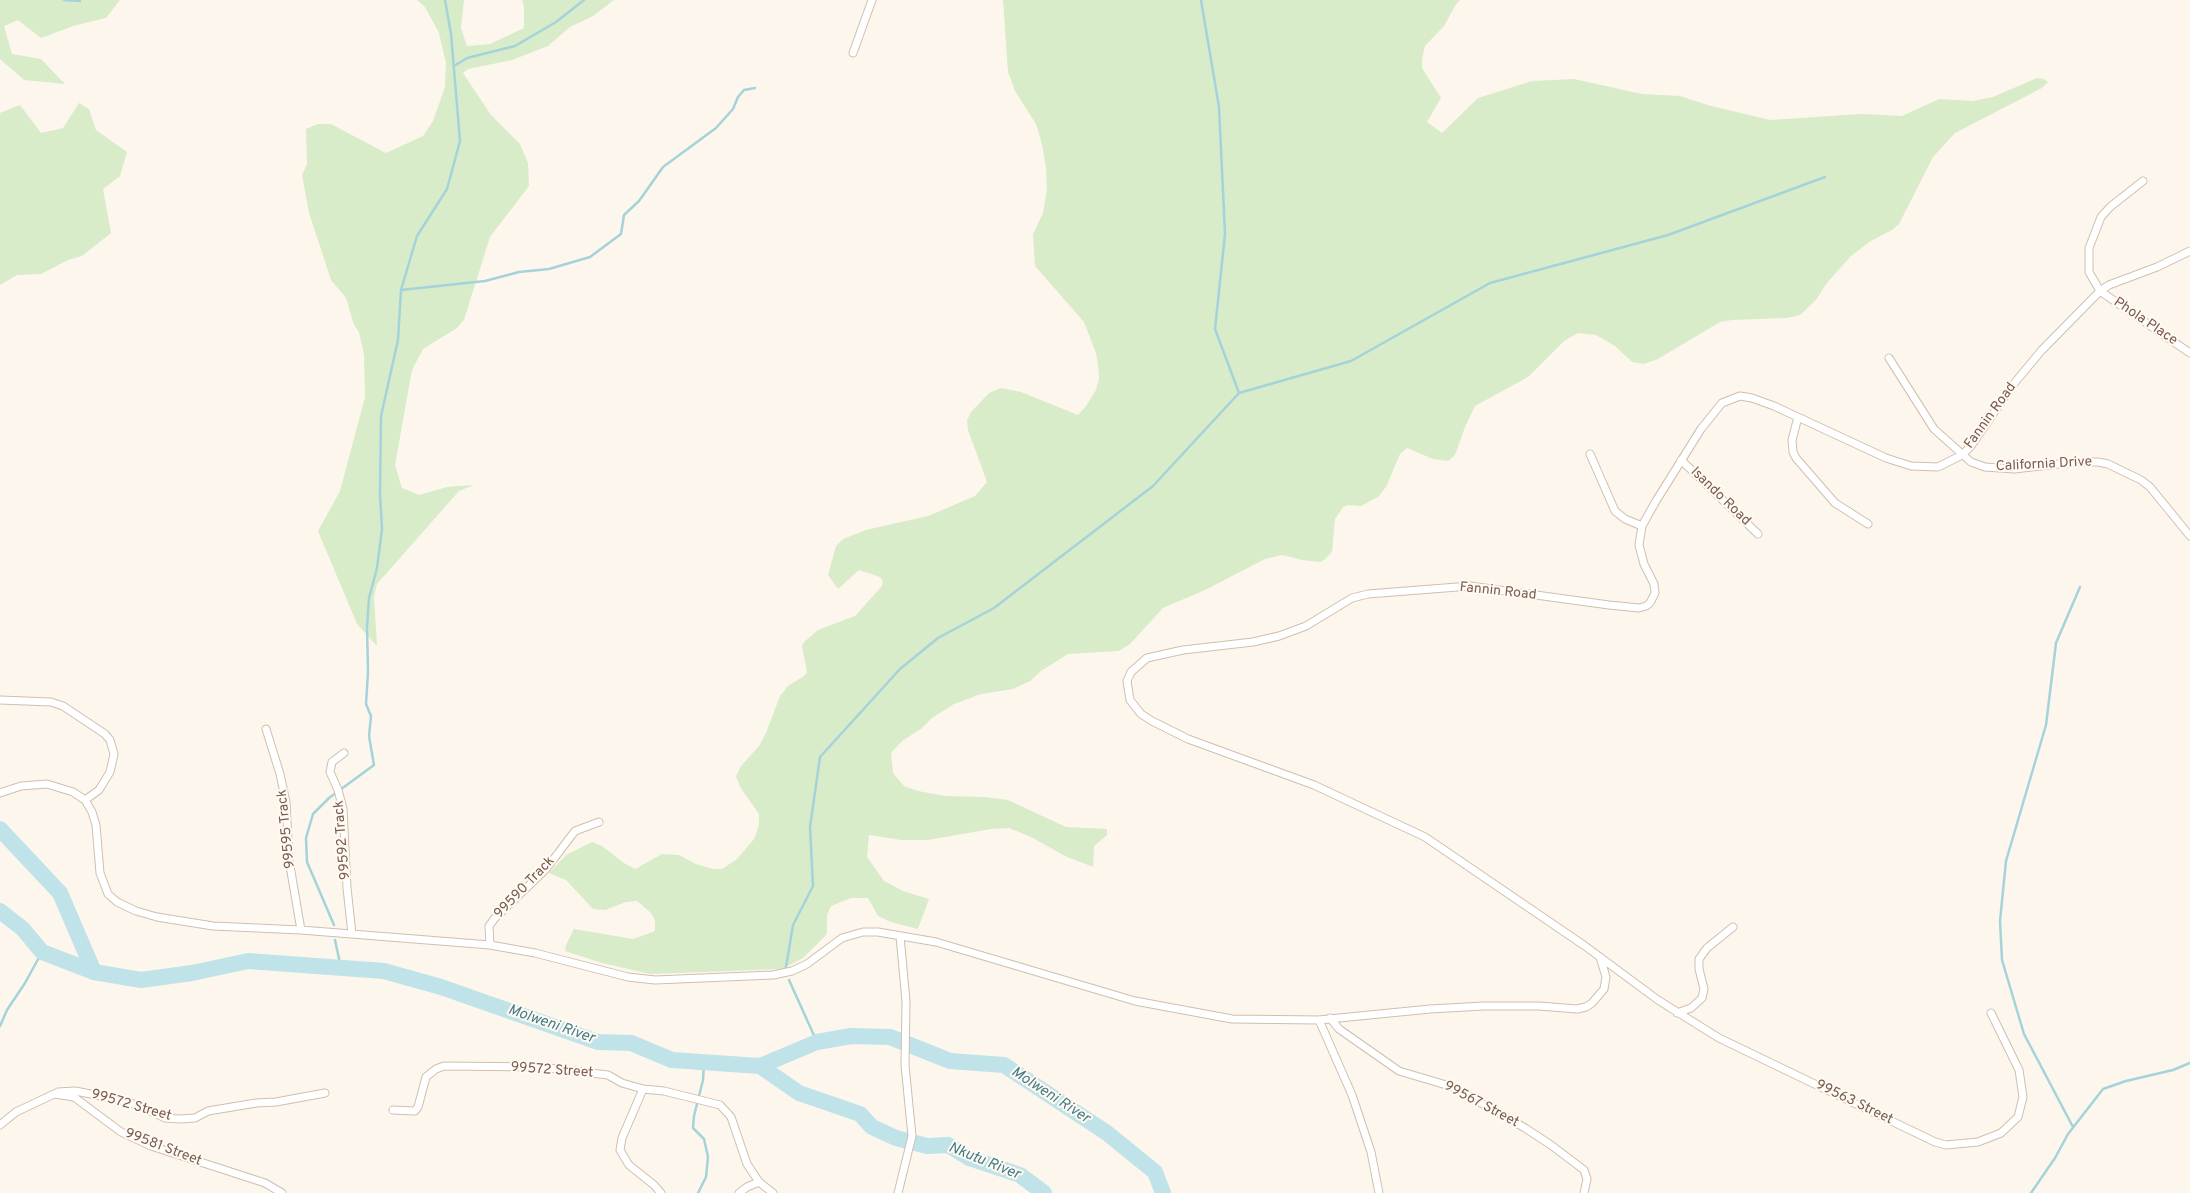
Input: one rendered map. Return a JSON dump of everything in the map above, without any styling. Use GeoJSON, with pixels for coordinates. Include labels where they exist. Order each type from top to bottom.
{"type":"FeatureCollection","features":[{"type":"Feature","properties":{"kind":"street"},"geometry":{"type":"LineString","coordinates":[[852,53],[872,0]]}},
{"type":"Feature","properties":{"kind":"street"},"geometry":{"type":"LineString","coordinates":[[2100,292],[2092,279],[2088,265],[2089,248],[2097,225],[2110,207],[2143,181]]}},
{"type":"Feature","properties":{"kind":"street","name":"Fannin Road"},"geometry":{"type":"LineString","coordinates":[[1600,957],[1495,883],[1424,837],[1314,785],[1188,739],[1140,714],[1130,700],[1127,681],[1135,668],[1147,658],[1182,650],[1253,642],[1279,636],[1306,626],[1352,598],[1368,594],[1470,586],[1608,605],[1639,608],[1646,606],[1650,603],[1655,593],[1654,584],[1641,555],[1639,545],[1642,526],[1681,460],[1713,413],[1731,398],[1740,396],[1752,398],[1886,458],[1911,466],[1938,467],[1962,455],[1971,446],[2012,386],[2040,351],[2100,292],[2109,285],[2157,267],[2190,251]]}},
{"type":"Feature","properties":{"kind":"street","name":"Phola Place"},"geometry":{"type":"LineString","coordinates":[[2100,292],[2190,353]]}},
{"type":"Feature","properties":{"kind":"street","name":"California Drive"},"geometry":{"type":"LineString","coordinates":[[1889,358],[1934,429],[1962,455],[1976,464],[1996,468],[2026,468],[2076,462],[2108,464],[2141,480],[2150,487],[2190,536]]}},
{"type":"Feature","properties":{"kind":"street"},"geometry":{"type":"LineString","coordinates":[[1798,417],[1792,440],[1793,452],[1796,458],[1835,503],[1868,524]]}},
{"type":"Feature","properties":{"kind":"street"},"geometry":{"type":"LineString","coordinates":[[1590,454],[1614,511],[1625,519],[1642,526]]}},
{"type":"Feature","properties":{"kind":"street","name":"Isando Road"},"geometry":{"type":"LineString","coordinates":[[1681,460],[1758,534]]}},
{"type":"Feature","properties":{"kind":"street"},"geometry":{"type":"LineString","coordinates":[[0,700],[35,701],[63,706],[100,729],[110,740],[114,754],[110,772],[99,790],[85,800]]}},
{"type":"Feature","properties":{"kind":"street","name":"99595 Track"},"geometry":{"type":"LineString","coordinates":[[266,729],[280,774],[286,802],[289,860],[301,930]]}},
{"type":"Feature","properties":{"kind":"street","name":"99592 Track"},"geometry":{"type":"LineString","coordinates":[[344,754],[332,762],[330,772],[338,790],[343,809],[347,888],[352,934]]}},
{"type":"Feature","properties":{"kind":"street"},"geometry":{"type":"LineString","coordinates":[[0,793],[21,786],[47,784],[73,792],[85,800],[96,824],[100,873],[108,894],[117,902],[136,911],[212,926],[301,930],[490,945],[536,953],[628,978],[655,980],[773,975],[792,971],[807,964],[842,938],[863,932],[878,932],[936,942],[1144,1003],[1232,1019],[1319,1020],[1475,1006],[1539,1006],[1577,1009],[1586,1007],[1604,989],[1606,977],[1600,957]]}},
{"type":"Feature","properties":{"kind":"street","name":"99590 Track"},"geometry":{"type":"LineString","coordinates":[[490,945],[489,926],[495,918],[546,869],[575,831],[599,822]]}},
{"type":"Feature","properties":{"kind":"street"},"geometry":{"type":"LineString","coordinates":[[1678,1013],[1692,1008],[1702,998],[1704,990],[1698,969],[1699,959],[1707,948],[1733,927]]}},
{"type":"Feature","properties":{"kind":"street"},"geometry":{"type":"LineString","coordinates":[[898,1193],[912,1136],[904,1046],[906,1001],[900,936]]}},
{"type":"Feature","properties":{"kind":"street","name":"99563 Street"},"geometry":{"type":"LineString","coordinates":[[1600,957],[1678,1013],[1719,1038],[1919,1134],[1946,1145],[1989,1139],[2001,1133],[2018,1117],[2023,1097],[2019,1070],[1991,1013]]}},
{"type":"Feature","properties":{"kind":"street","name":"99567 Street"},"geometry":{"type":"LineString","coordinates":[[1330,1018],[1339,1029],[1399,1071],[1452,1087],[1551,1144],[1584,1170],[1587,1179],[1584,1193]]}},
{"type":"Feature","properties":{"kind":"street"},"geometry":{"type":"LineString","coordinates":[[1319,1020],[1352,1095],[1371,1152],[1378,1193]]}},
{"type":"Feature","properties":{"kind":"street","name":"99572 Street"},"geometry":{"type":"LineString","coordinates":[[392,1110],[415,1111],[426,1077],[436,1069],[444,1066],[559,1069],[608,1075],[622,1083],[643,1089],[664,1091],[720,1105],[731,1117],[748,1164],[760,1182],[773,1193]]}},
{"type":"Feature","properties":{"kind":"street"},"geometry":{"type":"LineString","coordinates":[[643,1089],[622,1138],[620,1150],[628,1165],[654,1185],[661,1193]]}},
{"type":"Feature","properties":{"kind":"street","name":"99572 Street"},"geometry":{"type":"LineString","coordinates":[[54,1094],[71,1090],[88,1093],[137,1105],[165,1118],[180,1119],[195,1118],[208,1112],[256,1103],[276,1102],[325,1093]]}},
{"type":"Feature","properties":{"kind":"street"},"geometry":{"type":"LineString","coordinates":[[0,1125],[22,1108],[54,1094]]}},
{"type":"Feature","properties":{"kind":"street","name":"99581 Street"},"geometry":{"type":"LineString","coordinates":[[54,1094],[80,1100],[115,1129],[146,1144],[265,1183],[282,1193]]}},
{"type":"Feature","properties":{"kind":"street"},"geometry":{"type":"LineString","coordinates":[[739,1193],[747,1187],[760,1182]]}},
{"type":"Feature","properties":{"kind":"green space"},"geometry":{"type":"Polygon","coordinates":[[[0,0],[120,0],[106,18],[73,26],[41,38],[18,20],[4,26],[12,54],[41,59],[65,84],[24,80],[0,59],[0,0]]]}},
{"type":"Feature","properties":{"kind":"green space"},"geometry":{"type":"Polygon","coordinates":[[[417,0],[464,0],[461,28],[467,46],[490,44],[524,28],[522,0],[614,0],[593,16],[570,27],[548,46],[512,60],[468,69],[463,73],[491,115],[520,144],[528,163],[529,186],[490,237],[464,320],[457,328],[423,349],[412,370],[395,465],[402,488],[419,495],[447,487],[474,485],[459,491],[377,584],[374,597],[377,646],[357,624],[318,531],[340,491],[365,397],[364,355],[359,332],[354,325],[346,298],[331,280],[309,213],[302,175],[307,164],[306,129],[318,124],[331,124],[386,153],[423,136],[433,121],[445,87],[446,63],[439,33],[425,7],[417,0]]]}},
{"type":"Feature","properties":{"kind":"green space"},"geometry":{"type":"Polygon","coordinates":[[[1003,0],[1460,0],[1444,26],[1425,46],[1422,59],[1422,68],[1441,98],[1427,122],[1442,133],[1478,98],[1532,81],[1574,79],[1642,94],[1680,96],[1711,106],[1770,120],[1861,114],[1902,116],[1939,99],[1973,101],[1993,97],[2037,78],[2048,82],[2042,88],[1955,133],[1933,157],[1899,224],[1892,230],[1869,242],[1851,256],[1826,284],[1816,300],[1800,315],[1787,318],[1720,322],[1658,359],[1644,364],[1632,362],[1615,346],[1596,335],[1578,333],[1564,341],[1528,377],[1475,406],[1455,455],[1448,461],[1433,459],[1407,448],[1400,454],[1386,487],[1378,497],[1361,506],[1348,505],[1343,507],[1335,519],[1332,552],[1324,560],[1320,562],[1302,560],[1282,555],[1265,559],[1205,590],[1163,608],[1130,644],[1119,651],[1068,654],[1041,671],[1030,681],[1013,689],[981,694],[954,704],[902,741],[891,753],[893,773],[904,786],[918,791],[945,796],[985,797],[1008,800],[1066,827],[1107,829],[1107,835],[1094,846],[1093,867],[1065,856],[1031,837],[1009,828],[991,829],[928,840],[901,840],[869,835],[867,857],[884,881],[903,891],[929,899],[918,929],[891,922],[878,916],[868,898],[851,898],[831,906],[827,915],[827,934],[803,958],[782,969],[650,974],[602,963],[565,951],[574,929],[633,939],[655,931],[655,920],[651,913],[637,901],[626,902],[605,910],[593,909],[566,880],[549,873],[566,855],[592,842],[602,846],[635,869],[662,854],[679,855],[696,864],[713,869],[722,869],[737,859],[754,839],[759,825],[759,814],[740,787],[736,776],[741,766],[759,746],[780,696],[788,686],[807,672],[802,646],[804,642],[818,630],[855,616],[882,586],[883,581],[880,577],[859,570],[838,589],[828,575],[836,546],[843,539],[866,530],[928,516],[975,496],[987,482],[968,430],[967,420],[971,412],[989,393],[1001,388],[1021,392],[1078,415],[1096,390],[1099,378],[1096,353],[1084,322],[1035,266],[1033,234],[1043,213],[1047,189],[1046,167],[1036,124],[1015,91],[1008,72],[1003,0]]]}},
{"type":"Feature","properties":{"kind":"green space"},"geometry":{"type":"Polygon","coordinates":[[[79,103],[89,109],[96,130],[127,152],[120,176],[103,189],[111,233],[82,256],[68,260],[41,274],[17,275],[0,285],[0,113],[20,105],[41,133],[63,128],[79,103]]]}},
{"type":"Feature","properties":{"kind":"waterway"},"geometry":{"type":"LineString","coordinates":[[64,0],[80,1]]}},
{"type":"Feature","properties":{"kind":"waterway"},"geometry":{"type":"LineString","coordinates":[[334,925],[307,862],[306,838],[313,814],[329,798],[374,765],[369,736],[371,716],[366,704],[368,672],[367,627],[369,598],[377,568],[382,529],[380,494],[381,416],[398,340],[401,290],[417,236],[447,189],[460,141],[451,34],[445,0]]}},
{"type":"Feature","properties":{"kind":"waterway"},"geometry":{"type":"LineString","coordinates":[[454,66],[467,58],[515,46],[556,22],[584,0]]}},
{"type":"Feature","properties":{"kind":"waterway"},"geometry":{"type":"LineString","coordinates":[[1201,0],[1219,107],[1225,234],[1215,329],[1239,393]]}},
{"type":"Feature","properties":{"kind":"waterway"},"geometry":{"type":"LineString","coordinates":[[401,290],[485,281],[519,272],[549,269],[590,257],[621,234],[624,215],[639,201],[663,167],[716,128],[733,109],[738,97],[744,90],[755,88]]}},
{"type":"Feature","properties":{"kind":"waterway"},"geometry":{"type":"LineString","coordinates":[[786,967],[793,925],[813,886],[810,827],[820,757],[900,669],[938,638],[994,608],[1153,486],[1239,393],[1351,361],[1490,283],[1668,235],[1825,177]]}},
{"type":"Feature","properties":{"kind":"waterway"},"geometry":{"type":"LineString","coordinates":[[2073,1127],[2024,1034],[2002,960],[2000,921],[2006,861],[2046,725],[2056,643],[2080,587]]}},
{"type":"Feature","properties":{"kind":"waterway","name":"Molweni River"},"geometry":{"type":"LineString","coordinates":[[0,829],[60,893],[94,972],[141,980],[192,973],[248,961],[384,971],[441,987],[598,1042],[631,1043],[672,1060],[760,1066],[817,1042],[851,1036],[890,1037],[950,1061],[1004,1065],[1107,1133],[1155,1172],[1163,1193]]}},
{"type":"Feature","properties":{"kind":"waterway","name":"Molweni River"},"geometry":{"type":"LineString","coordinates":[[0,911],[23,929],[42,952],[94,972]]}},
{"type":"Feature","properties":{"kind":"waterway"},"geometry":{"type":"LineString","coordinates":[[335,940],[341,968]]}},
{"type":"Feature","properties":{"kind":"waterway"},"geometry":{"type":"LineString","coordinates":[[0,1026],[7,1010],[42,952]]}},
{"type":"Feature","properties":{"kind":"waterway"},"geometry":{"type":"LineString","coordinates":[[789,980],[817,1042]]}},
{"type":"Feature","properties":{"kind":"waterway"},"geometry":{"type":"LineString","coordinates":[[698,1193],[706,1177],[708,1157],[704,1139],[693,1128],[703,1080],[704,1062]]}},
{"type":"Feature","properties":{"kind":"waterway"},"geometry":{"type":"LineString","coordinates":[[2031,1193],[2055,1158],[2068,1134],[2103,1089],[2126,1081],[2173,1070],[2190,1063]]}},
{"type":"Feature","properties":{"kind":"waterway","name":"Nkutu River"},"geometry":{"type":"LineString","coordinates":[[760,1066],[799,1093],[860,1114],[872,1127],[896,1138],[927,1146],[948,1145],[969,1158],[1020,1175],[1044,1193]]}}]}
